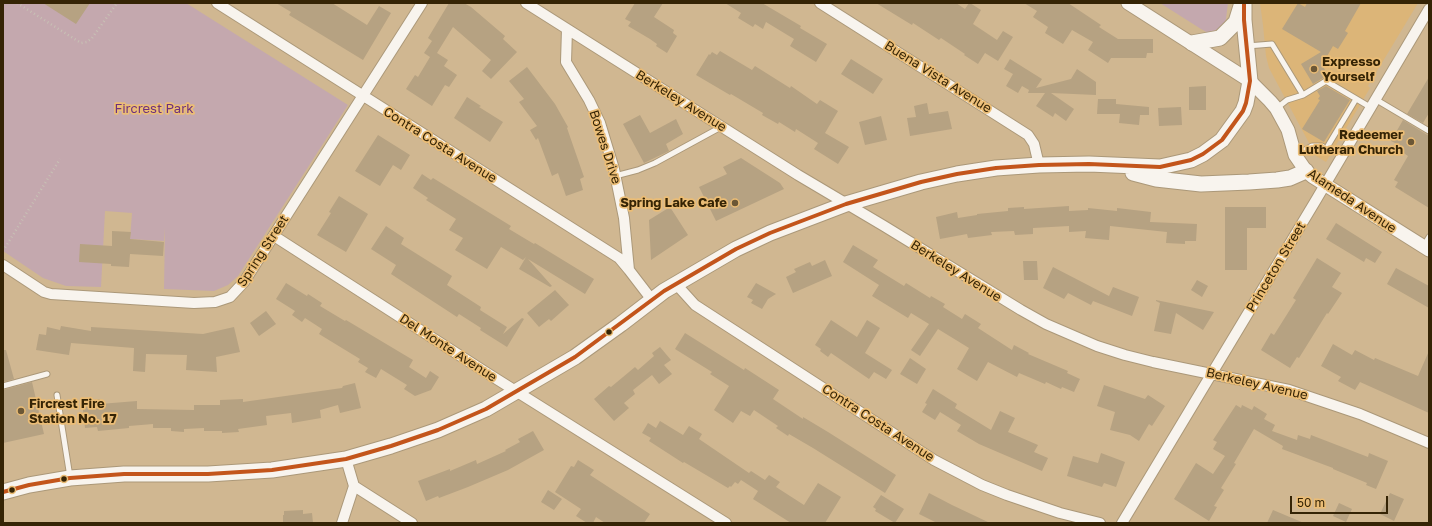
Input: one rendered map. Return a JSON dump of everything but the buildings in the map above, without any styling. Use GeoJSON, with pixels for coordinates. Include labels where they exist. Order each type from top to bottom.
{"type":"FeatureCollection","features":[{"type":"Feature","properties":{"kind":"main road"},"geometry":{"type":"LineString","coordinates":[[1192,43],[1220,38],[1236,22],[1242,3]]}},
{"type":"Feature","properties":{"kind":"main road"},"geometry":{"type":"LineString","coordinates":[[3,492],[29,485],[70,478],[124,474],[229,474],[272,470],[346,459],[438,430],[486,409],[575,357],[652,300],[676,284],[736,249],[770,233],[846,204],[921,182],[957,174],[1039,165],[1089,164],[1160,167],[1191,160],[1203,154],[1222,140],[1243,111],[1246,103],[1250,81],[1242,3]]}},
{"type":"Feature","properties":{"kind":"main road"},"geometry":{"type":"LineString","coordinates":[[1089,164],[1156,179],[1201,184],[1277,180],[1290,178],[1306,171]]}},
{"type":"Feature","properties":{"kind":"street","name":"Contra Costa Avenue"},"geometry":{"type":"LineString","coordinates":[[217,3],[619,258],[652,300]]}},
{"type":"Feature","properties":{"kind":"street","name":"Spring Street"},"geometry":{"type":"LineString","coordinates":[[3,264],[44,292],[51,294],[194,303],[224,300],[237,292],[422,3]]}},
{"type":"Feature","properties":{"kind":"street","name":"Berkeley Avenue"},"geometry":{"type":"LineString","coordinates":[[526,3],[846,204],[1021,310],[1052,327],[1097,346],[1125,355],[1288,390],[1324,401],[1366,416],[1429,444]]}},
{"type":"Feature","properties":{"kind":"street","name":"Buena Vista Avenue"},"geometry":{"type":"LineString","coordinates":[[820,3],[1028,135],[1034,144],[1039,165]]}},
{"type":"Feature","properties":{"kind":"street","name":"Alameda Avenue"},"geometry":{"type":"LineString","coordinates":[[1128,3],[1250,81],[1276,108],[1288,130],[1296,155],[1306,171],[1427,245]]}},
{"type":"Feature","properties":{"kind":"street","name":"Princeton Street"},"geometry":{"type":"LineString","coordinates":[[1122,523],[1326,184],[1429,9]]}},
{"type":"Feature","properties":{"kind":"street","name":"Bowes Drive"},"geometry":{"type":"LineString","coordinates":[[567,29],[566,62],[600,123],[615,176],[624,218],[629,270]]}},
{"type":"Feature","properties":{"kind":"street","name":"Del Monte Avenue"},"geometry":{"type":"LineString","coordinates":[[274,236],[726,523]]}},
{"type":"Feature","properties":{"kind":"street","name":"Contra Costa Avenue"},"geometry":{"type":"LineString","coordinates":[[676,284],[695,305],[934,460],[958,473],[1007,495],[1060,513],[1100,523]]}},
{"type":"Feature","properties":{"kind":"street"},"geometry":{"type":"LineString","coordinates":[[342,523],[354,486],[346,459]]}},
{"type":"Feature","properties":{"kind":"street"},"geometry":{"type":"LineString","coordinates":[[354,486],[412,523]]}},
{"type":"Feature","properties":{"kind":"lane"},"geometry":{"type":"LineString","coordinates":[[1247,46],[1272,44],[1303,95]]}},
{"type":"Feature","properties":{"kind":"lane"},"geometry":{"type":"LineString","coordinates":[[1276,108],[1287,100],[1303,95],[1326,81],[1356,99],[1373,103],[1429,131]]}},
{"type":"Feature","properties":{"kind":"lane"},"geometry":{"type":"LineString","coordinates":[[1296,155],[1312,146],[1322,146],[1326,149],[1356,99]]}},
{"type":"Feature","properties":{"kind":"lane"},"geometry":{"type":"LineString","coordinates":[[615,176],[638,170],[655,163],[722,126]]}},
{"type":"Feature","properties":{"kind":"lane"},"geometry":{"type":"LineString","coordinates":[[3,386],[47,374]]}},
{"type":"Feature","properties":{"kind":"lane"},"geometry":{"type":"LineString","coordinates":[[57,395],[70,478]]}},
{"type":"Feature","properties":{"kind":"path"},"geometry":{"type":"LineString","coordinates":[[17,3],[81,43],[87,42],[92,38],[117,3]]}},
{"type":"Feature","properties":{"kind":"path"},"geometry":{"type":"LineString","coordinates":[[3,251],[60,159]]}},
{"type":"Feature","properties":{"kind":"shaded area"},"geometry":{"type":"Polygon","coordinates":[[[1260,3],[1418,3],[1368,86],[1370,88],[1326,162],[1316,156],[1269,68],[1266,56],[1260,3]]]}},
{"type":"Feature","properties":{"kind":"green space","name":"Fircrest Park"},"geometry":{"type":"Polygon","coordinates":[[[3,3],[186,3],[348,105],[238,276],[228,285],[214,291],[164,289],[165,228],[164,241],[130,239],[132,213],[105,211],[101,287],[66,286],[43,278],[3,251],[3,3]]]}},
{"type":"Feature","properties":{"kind":"green space"},"geometry":{"type":"Polygon","coordinates":[[[1160,3],[1228,3],[1226,19],[1223,26],[1208,33],[1160,3]]]}},
{"type":"Feature","properties":{"kind":"transit line"},"geometry":{"type":"LineString","coordinates":[[3,492],[29,485],[70,478],[124,474],[208,474],[272,470],[346,459],[438,430],[486,409],[575,357],[664,291],[736,249],[770,233],[846,204],[921,182],[957,174],[996,168],[1089,164],[1160,167],[1191,160],[1203,154],[1222,140],[1243,111],[1246,103],[1250,81],[1244,20],[1244,3]]}},
{"type":"Feature","properties":{"kind":"place","name":"Expresso Yourself"},"geometry":{"type":"Point","coordinates":[1314,69]}},
{"type":"Feature","properties":{"kind":"place","name":"Redeemer Lutheran Church"},"geometry":{"type":"Point","coordinates":[1411,142]}},
{"type":"Feature","properties":{"kind":"place","name":"Spring Lake Cafe"},"geometry":{"type":"Point","coordinates":[735,203]}},
{"type":"Feature","properties":{"kind":"place","name":"Fircrest Fire Station No. 17"},"geometry":{"type":"Point","coordinates":[21,411]}}]}
